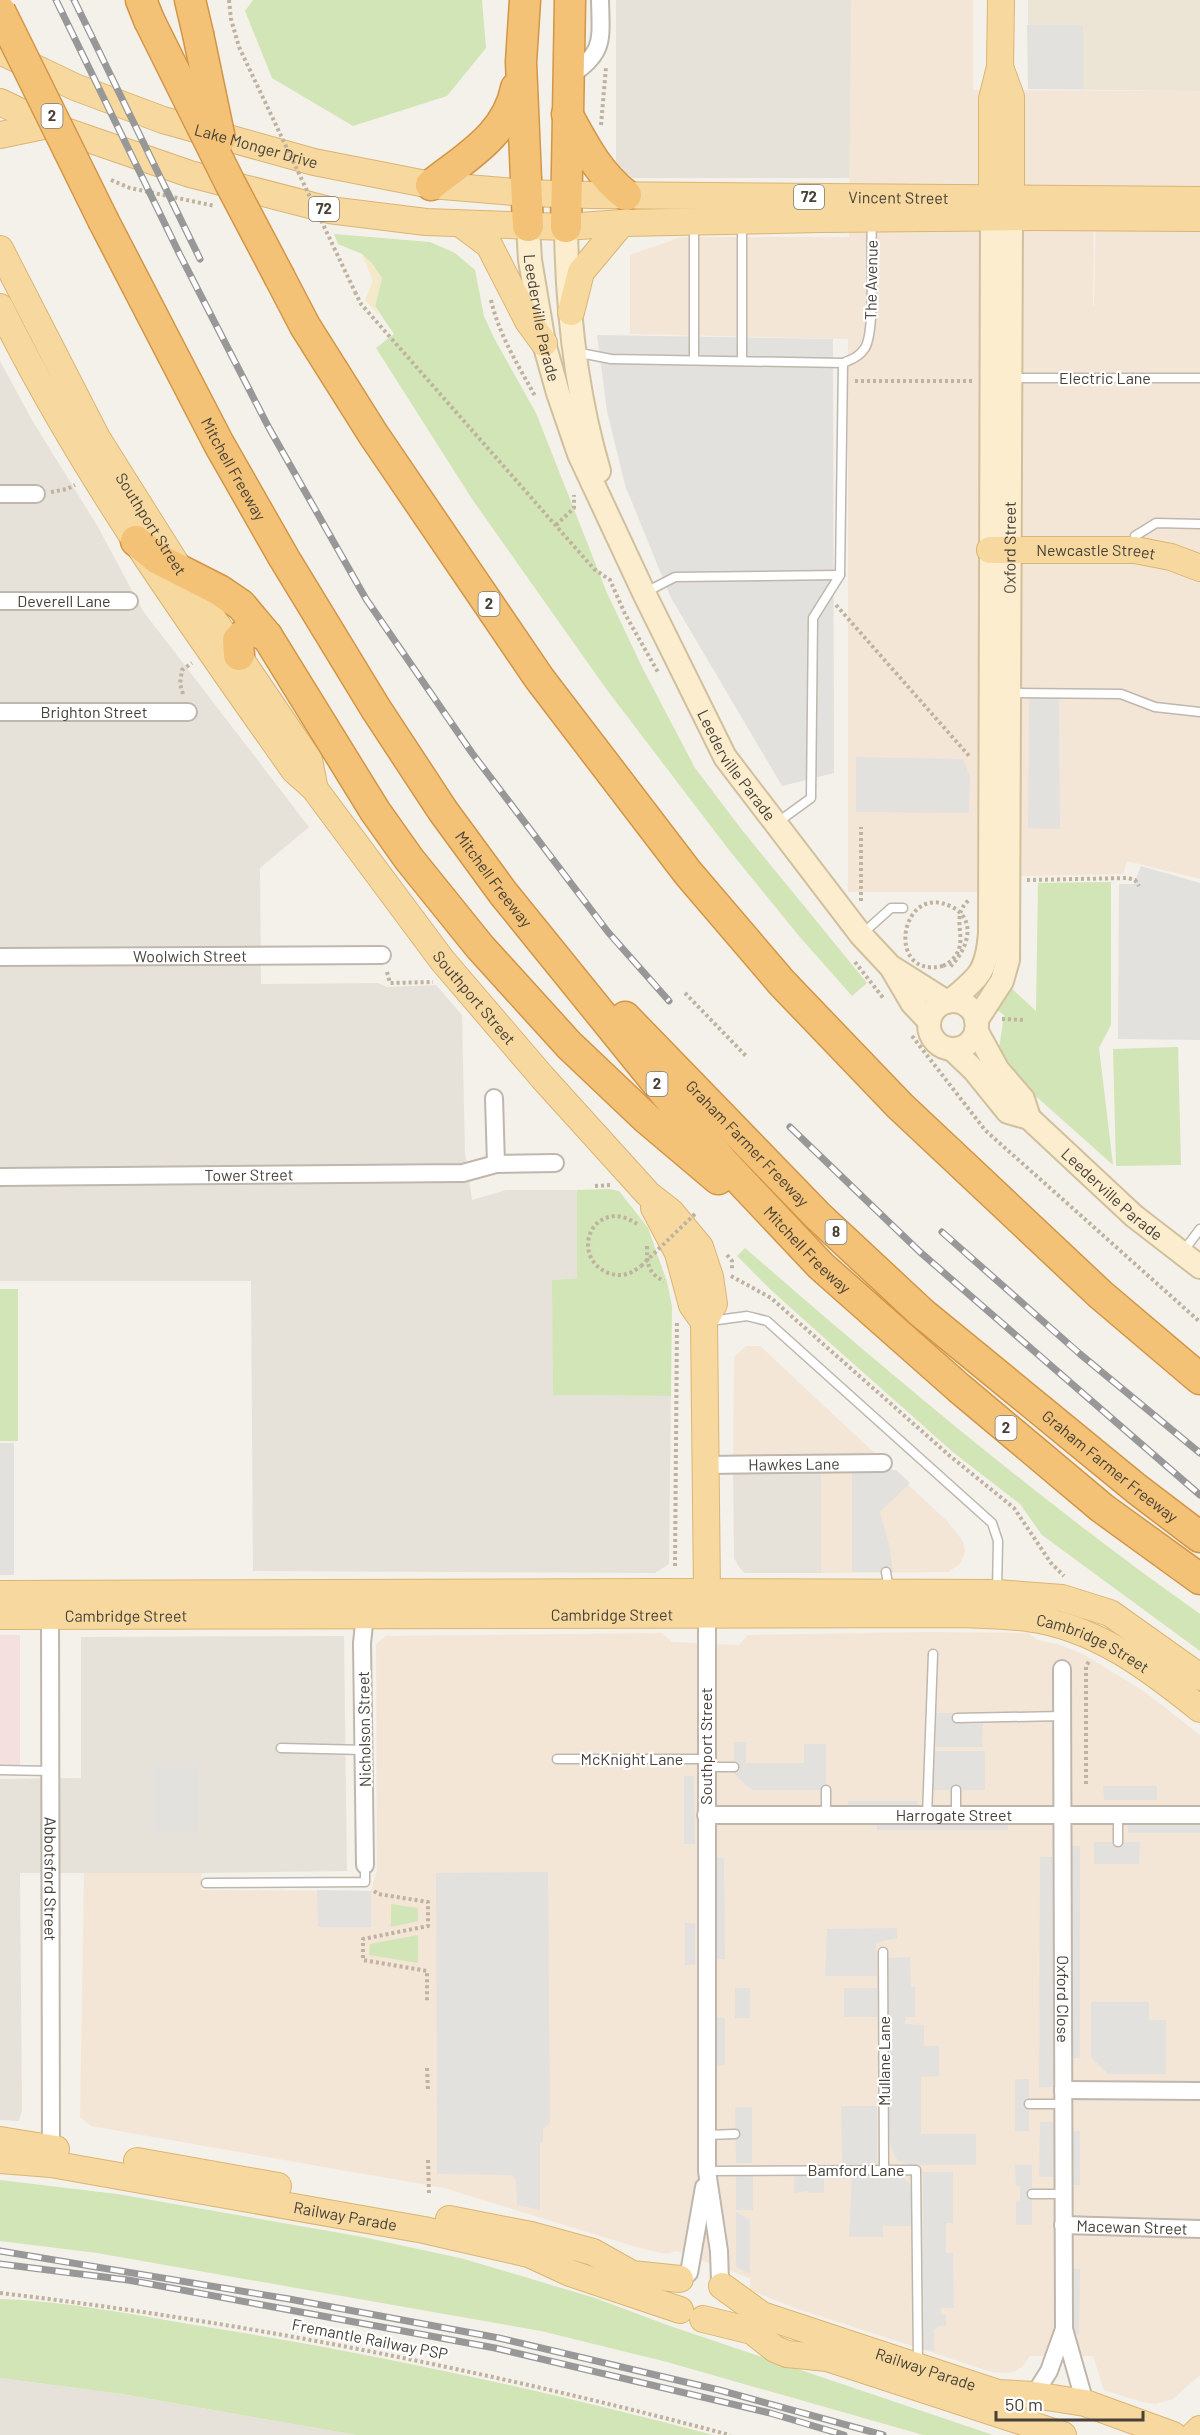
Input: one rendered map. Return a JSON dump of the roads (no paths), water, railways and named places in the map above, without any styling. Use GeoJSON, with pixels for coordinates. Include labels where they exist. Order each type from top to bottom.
{"type":"FeatureCollection","features":[{"type":"Feature","properties":{"kind":"highway"},"geometry":{"type":"LineString","coordinates":[[190,0],[230,183]]}},
{"type":"Feature","properties":{"kind":"highway"},"geometry":{"type":"LineString","coordinates":[[525,0],[521,62],[528,226]]}},
{"type":"Feature","properties":{"kind":"highway"},"geometry":{"type":"LineString","coordinates":[[566,227],[570,0]]}},
{"type":"Feature","properties":{"kind":"highway","name":"2"},"geometry":{"type":"LineString","coordinates":[[145,10],[230,183],[305,326],[373,434],[539,678],[688,873],[782,983],[900,1106],[1101,1295],[1200,1379]]}},
{"type":"Feature","properties":{"kind":"highway","name":"Mitchell Freeway"},"geometry":{"type":"LineString","coordinates":[[0,11],[104,222],[219,444],[284,558],[376,709],[443,811],[502,893],[664,1094],[722,1161],[821,1266],[959,1388],[1102,1508],[1200,1579]]}},
{"type":"Feature","properties":{"kind":"highway"},"geometry":{"type":"LineString","coordinates":[[431,185],[495,133],[507,118],[514,101],[521,62]]}},
{"type":"Feature","properties":{"kind":"highway"},"geometry":{"type":"LineString","coordinates":[[567,114],[624,209]]}},
{"type":"Feature","properties":{"kind":"highway"},"geometry":{"type":"LineString","coordinates":[[136,541],[158,559],[219,590],[241,605],[267,636],[375,811],[409,858],[480,947],[569,1045],[639,1110],[821,1266]]}},
{"type":"Feature","properties":{"kind":"highway"},"geometry":{"type":"LineString","coordinates":[[239,655],[238,640],[244,633],[254,630],[267,636]]}},
{"type":"Feature","properties":{"kind":"highway","name":"Graham Farmer Freeway"},"geometry":{"type":"LineString","coordinates":[[502,893],[818,1216],[922,1313],[1138,1490],[1200,1537]]}},
{"type":"Feature","properties":{"kind":"main road","name":"Oxford Street"},"geometry":{"type":"LineString","coordinates":[[982,1021],[1002,981],[1008,960],[1009,693],[1000,543],[1009,378],[1002,208],[992,99],[1000,68],[1001,0]]}},
{"type":"Feature","properties":{"kind":"main road","name":"Lake Monger Drive"},"geometry":{"type":"LineString","coordinates":[[0,51],[75,87],[163,120],[314,162],[431,185],[526,193]]}},
{"type":"Feature","properties":{"kind":"main road","name":"72"},"geometry":{"type":"LineString","coordinates":[[0,102],[48,125],[190,174],[329,210],[461,224],[528,226]]}},
{"type":"Feature","properties":{"kind":"main road"},"geometry":{"type":"LineString","coordinates":[[0,135],[48,125]]}},
{"type":"Feature","properties":{"kind":"main road","name":"Vincent Street"},"geometry":{"type":"LineString","coordinates":[[526,193],[566,194],[624,209],[694,222],[742,209],[873,219],[1002,208],[1041,217],[1200,218]]}},
{"type":"Feature","properties":{"kind":"main road","name":"Vincent Street"},"geometry":{"type":"LineString","coordinates":[[528,226],[566,227],[624,209],[1002,208],[1200,200]]}},
{"type":"Feature","properties":{"kind":"main road","name":"Oxford Street"},"geometry":{"type":"LineString","coordinates":[[948,1002],[976,979],[988,959],[990,933],[1000,543],[1002,208]]}},
{"type":"Feature","properties":{"kind":"main road"},"geometry":{"type":"LineString","coordinates":[[571,312],[581,272],[624,209]]}},
{"type":"Feature","properties":{"kind":"main road"},"geometry":{"type":"LineString","coordinates":[[461,224],[489,245],[528,321],[544,343]]}},
{"type":"Feature","properties":{"kind":"main road","name":"Leederville Parade"},"geometry":{"type":"LineString","coordinates":[[528,226],[530,260],[544,343],[579,454],[725,757],[861,935],[890,966],[912,1003],[929,1021]]}},
{"type":"Feature","properties":{"kind":"main road","name":"Leederville Parade"},"geometry":{"type":"LineString","coordinates":[[566,227],[575,352],[593,450],[619,539]]}},
{"type":"Feature","properties":{"kind":"main road","name":"Southport Street"},"geometry":{"type":"LineString","coordinates":[[0,249],[97,438],[182,573],[309,760],[314,788]]}},
{"type":"Feature","properties":{"kind":"main road","name":"Southport Street"},"geometry":{"type":"LineString","coordinates":[[0,307],[93,475],[175,600],[294,770],[314,788],[442,960],[543,1078],[648,1194],[671,1212],[700,1247],[710,1276],[714,1304],[704,1322],[707,1604]]}},
{"type":"Feature","properties":{"kind":"main road","name":"Newcastle Street"},"geometry":{"type":"LineString","coordinates":[[1000,543],[1135,536],[1175,542],[1200,550]]}},
{"type":"Feature","properties":{"kind":"main road","name":"Newcastle Street"},"geometry":{"type":"LineString","coordinates":[[1000,543],[1135,550],[1171,557],[1200,568]]}},
{"type":"Feature","properties":{"kind":"main road","name":"Leederville Parade"},"geometry":{"type":"LineString","coordinates":[[890,966],[948,1002]]}},
{"type":"Feature","properties":{"kind":"main road"},"geometry":{"type":"LineString","coordinates":[[957,1001],[970,1008],[982,1021],[967,1044],[952,1049],[939,1045],[934,1040],[930,1034],[929,1021],[935,1009],[948,1002],[957,1001]]}},
{"type":"Feature","properties":{"kind":"main road","name":"Leederville Parade"},"geometry":{"type":"LineString","coordinates":[[982,1021],[998,1070],[1023,1099],[1029,1118]]}},
{"type":"Feature","properties":{"kind":"main road","name":"Leederville Parade"},"geometry":{"type":"LineString","coordinates":[[952,1049],[975,1070],[1008,1112],[1029,1118],[1134,1216],[1191,1260]]}},
{"type":"Feature","properties":{"kind":"main road","name":"Cambridge Street"},"geometry":{"type":"LineString","coordinates":[[707,1604],[888,1583],[997,1605],[1028,1618],[1099,1639],[1151,1672],[1200,1709]]}},
{"type":"Feature","properties":{"kind":"main road","name":"Cambridge Street"},"geometry":{"type":"LineString","coordinates":[[0,1594],[50,1605]]}},
{"type":"Feature","properties":{"kind":"main road","name":"Cambridge Street"},"geometry":{"type":"LineString","coordinates":[[0,1616],[50,1605],[997,1605],[1062,1598],[1110,1613],[1200,1677]]}},
{"type":"Feature","properties":{"kind":"main road","name":"Railway Parade"},"geometry":{"type":"LineString","coordinates":[[0,2140],[51,2156],[424,2230],[529,2254],[570,2273],[680,2310]]}},
{"type":"Feature","properties":{"kind":"main road","name":"Railway Parade"},"geometry":{"type":"LineString","coordinates":[[0,2160],[51,2156],[193,2169],[531,2235],[593,2252],[632,2274],[685,2276]]}},
{"type":"Feature","properties":{"kind":"main road"},"geometry":{"type":"LineString","coordinates":[[696,2271],[710,2273],[721,2284],[723,2300],[720,2307],[710,2316],[703,2319],[690,2318],[680,2310],[675,2294],[685,2276],[696,2271]]}},
{"type":"Feature","properties":{"kind":"main road","name":"Railway Parade"},"geometry":{"type":"LineString","coordinates":[[721,2284],[762,2314],[918,2367],[998,2393],[1034,2395],[1085,2403],[1173,2435]]}},
{"type":"Feature","properties":{"kind":"main road","name":"Railway Parade"},"geometry":{"type":"LineString","coordinates":[[703,2319],[752,2331],[775,2349],[787,2354],[827,2358],[1064,2435]]}},
{"type":"Feature","properties":{"kind":"main road"},"geometry":{"type":"LineString","coordinates":[[1194,2435],[1200,2429]]}},
{"type":"Feature","properties":{"kind":"street"},"geometry":{"type":"LineString","coordinates":[[567,78],[589,63],[598,48],[600,0]]}},
{"type":"Feature","properties":{"kind":"street"},"geometry":{"type":"LineString","coordinates":[[0,494],[36,494]]}},
{"type":"Feature","properties":{"kind":"street","name":"Deverell Lane"},"geometry":{"type":"LineString","coordinates":[[0,601],[129,601]]}},
{"type":"Feature","properties":{"kind":"street","name":"Brighton Street"},"geometry":{"type":"LineString","coordinates":[[0,712],[188,712]]}},
{"type":"Feature","properties":{"kind":"street","name":"Woolwich Street"},"geometry":{"type":"LineString","coordinates":[[0,957],[382,955]]}},
{"type":"Feature","properties":{"kind":"street"},"geometry":{"type":"LineString","coordinates":[[494,1098],[496,1164]]}},
{"type":"Feature","properties":{"kind":"street","name":"Tower Street"},"geometry":{"type":"LineString","coordinates":[[0,1177],[463,1173],[496,1164],[555,1163]]}},
{"type":"Feature","properties":{"kind":"street","name":"Hawkes Lane"},"geometry":{"type":"LineString","coordinates":[[706,1465],[875,1465]]}},
{"type":"Feature","properties":{"kind":"street","name":"Nicholson Street"},"geometry":{"type":"LineString","coordinates":[[365,1873],[362,1643],[366,1604]]}},
{"type":"Feature","properties":{"kind":"street","name":"Southport Street"},"geometry":{"type":"LineString","coordinates":[[707,1604],[707,2171],[719,2251],[721,2284]]}},
{"type":"Feature","properties":{"kind":"street","name":"Abbotsford Street"},"geometry":{"type":"LineString","coordinates":[[50,1605],[51,2156]]}},
{"type":"Feature","properties":{"kind":"street","name":"Oxford Close"},"geometry":{"type":"LineString","coordinates":[[1062,1669],[1064,2329],[1085,2403]]}},
{"type":"Feature","properties":{"kind":"street","name":"Harrogate Street"},"geometry":{"type":"LineString","coordinates":[[706,1815],[1200,1815]]}},
{"type":"Feature","properties":{"kind":"street"},"geometry":{"type":"LineString","coordinates":[[1063,2097],[1200,2091]]}},
{"type":"Feature","properties":{"kind":"street","name":"Southport Street"},"geometry":{"type":"LineString","coordinates":[[685,2276],[707,2171]]}},
{"type":"Feature","properties":{"kind":"street","name":"Macewan Street"},"geometry":{"type":"LineString","coordinates":[[1063,2225],[1200,2229]]}},
{"type":"Feature","properties":{"kind":"street","name":"Oxford Close"},"geometry":{"type":"LineString","coordinates":[[1034,2395],[1049,2371],[1064,2329]]}},
{"type":"Feature","properties":{"kind":"lane"},"geometry":{"type":"LineString","coordinates":[[742,209],[742,361]]}},
{"type":"Feature","properties":{"kind":"lane","name":"The Avenue"},"geometry":{"type":"LineString","coordinates":[[843,363],[859,356],[868,341],[871,319],[870,249],[873,219]]}},
{"type":"Feature","properties":{"kind":"lane"},"geometry":{"type":"LineString","coordinates":[[694,222],[694,360]]}},
{"type":"Feature","properties":{"kind":"lane"},"geometry":{"type":"LineString","coordinates":[[575,352],[611,359],[843,363],[840,575],[813,618],[811,798],[776,824]]}},
{"type":"Feature","properties":{"kind":"lane","name":"Electric Lane"},"geometry":{"type":"LineString","coordinates":[[1009,378],[1200,378]]}},
{"type":"Feature","properties":{"kind":"lane"},"geometry":{"type":"LineString","coordinates":[[1135,536],[1156,523],[1200,524]]}},
{"type":"Feature","properties":{"kind":"lane"},"geometry":{"type":"LineString","coordinates":[[644,593],[675,577],[840,575]]}},
{"type":"Feature","properties":{"kind":"lane"},"geometry":{"type":"LineString","coordinates":[[1009,693],[1121,694],[1155,707],[1200,712]]}},
{"type":"Feature","properties":{"kind":"lane"},"geometry":{"type":"LineString","coordinates":[[861,935],[891,908],[903,908]]}},
{"type":"Feature","properties":{"kind":"lane"},"geometry":{"type":"LineString","coordinates":[[1191,1260],[1200,1229]]}},
{"type":"Feature","properties":{"kind":"lane"},"geometry":{"type":"LineString","coordinates":[[704,1322],[747,1316],[767,1321],[992,1523],[998,1541],[997,1605]]}},
{"type":"Feature","properties":{"kind":"lane"},"geometry":{"type":"LineString","coordinates":[[927,1816],[933,1654]]}},
{"type":"Feature","properties":{"kind":"lane"},"geometry":{"type":"LineString","coordinates":[[957,1718],[1062,1716]]}},
{"type":"Feature","properties":{"kind":"lane"},"geometry":{"type":"LineString","coordinates":[[281,1748],[364,1750]]}},
{"type":"Feature","properties":{"kind":"lane","name":"McKnight Lane"},"geometry":{"type":"LineString","coordinates":[[557,1760],[706,1763],[734,1767]]}},
{"type":"Feature","properties":{"kind":"lane"},"geometry":{"type":"LineString","coordinates":[[0,1770],[50,1771]]}},
{"type":"Feature","properties":{"kind":"lane"},"geometry":{"type":"LineString","coordinates":[[826,1790],[826,1816]]}},
{"type":"Feature","properties":{"kind":"lane"},"geometry":{"type":"LineString","coordinates":[[956,1791],[956,1816]]}},
{"type":"Feature","properties":{"kind":"lane"},"geometry":{"type":"LineString","coordinates":[[1118,1815],[1118,1842]]}},
{"type":"Feature","properties":{"kind":"lane"},"geometry":{"type":"LineString","coordinates":[[206,1883],[365,1873]]}},
{"type":"Feature","properties":{"kind":"lane","name":"Mullane Lane"},"geometry":{"type":"LineString","coordinates":[[883,1952],[884,2170]]}},
{"type":"Feature","properties":{"kind":"lane"},"geometry":{"type":"LineString","coordinates":[[1029,2104],[1063,2097]]}},
{"type":"Feature","properties":{"kind":"lane"},"geometry":{"type":"LineString","coordinates":[[707,2135],[735,2134]]}},
{"type":"Feature","properties":{"kind":"lane","name":"Bamford Lane"},"geometry":{"type":"LineString","coordinates":[[707,2171],[916,2170],[918,2367]]}},
{"type":"Feature","properties":{"kind":"lane"},"geometry":{"type":"LineString","coordinates":[[1032,2194],[1063,2194]]}},
{"type":"Feature","properties":{"kind":"railway"},"geometry":{"type":"LineString","coordinates":[[56,0],[180,255],[269,428],[366,599],[472,753],[608,932],[669,1001]]}},
{"type":"Feature","properties":{"kind":"railway"},"geometry":{"type":"LineString","coordinates":[[74,0],[200,259]]}},
{"type":"Feature","properties":{"kind":"railway"},"geometry":{"type":"LineString","coordinates":[[790,1127],[920,1252],[1200,1495]]}},
{"type":"Feature","properties":{"kind":"railway"},"geometry":{"type":"LineString","coordinates":[[942,1232],[1080,1354],[1200,1453]]}},
{"type":"Feature","properties":{"kind":"railway"},"geometry":{"type":"LineString","coordinates":[[0,2251],[289,2299],[499,2338],[719,2390],[883,2435]]}},
{"type":"Feature","properties":{"kind":"railway"},"geometry":{"type":"LineString","coordinates":[[0,2264],[128,2280],[495,2348],[770,2413],[844,2435]]}}]}
